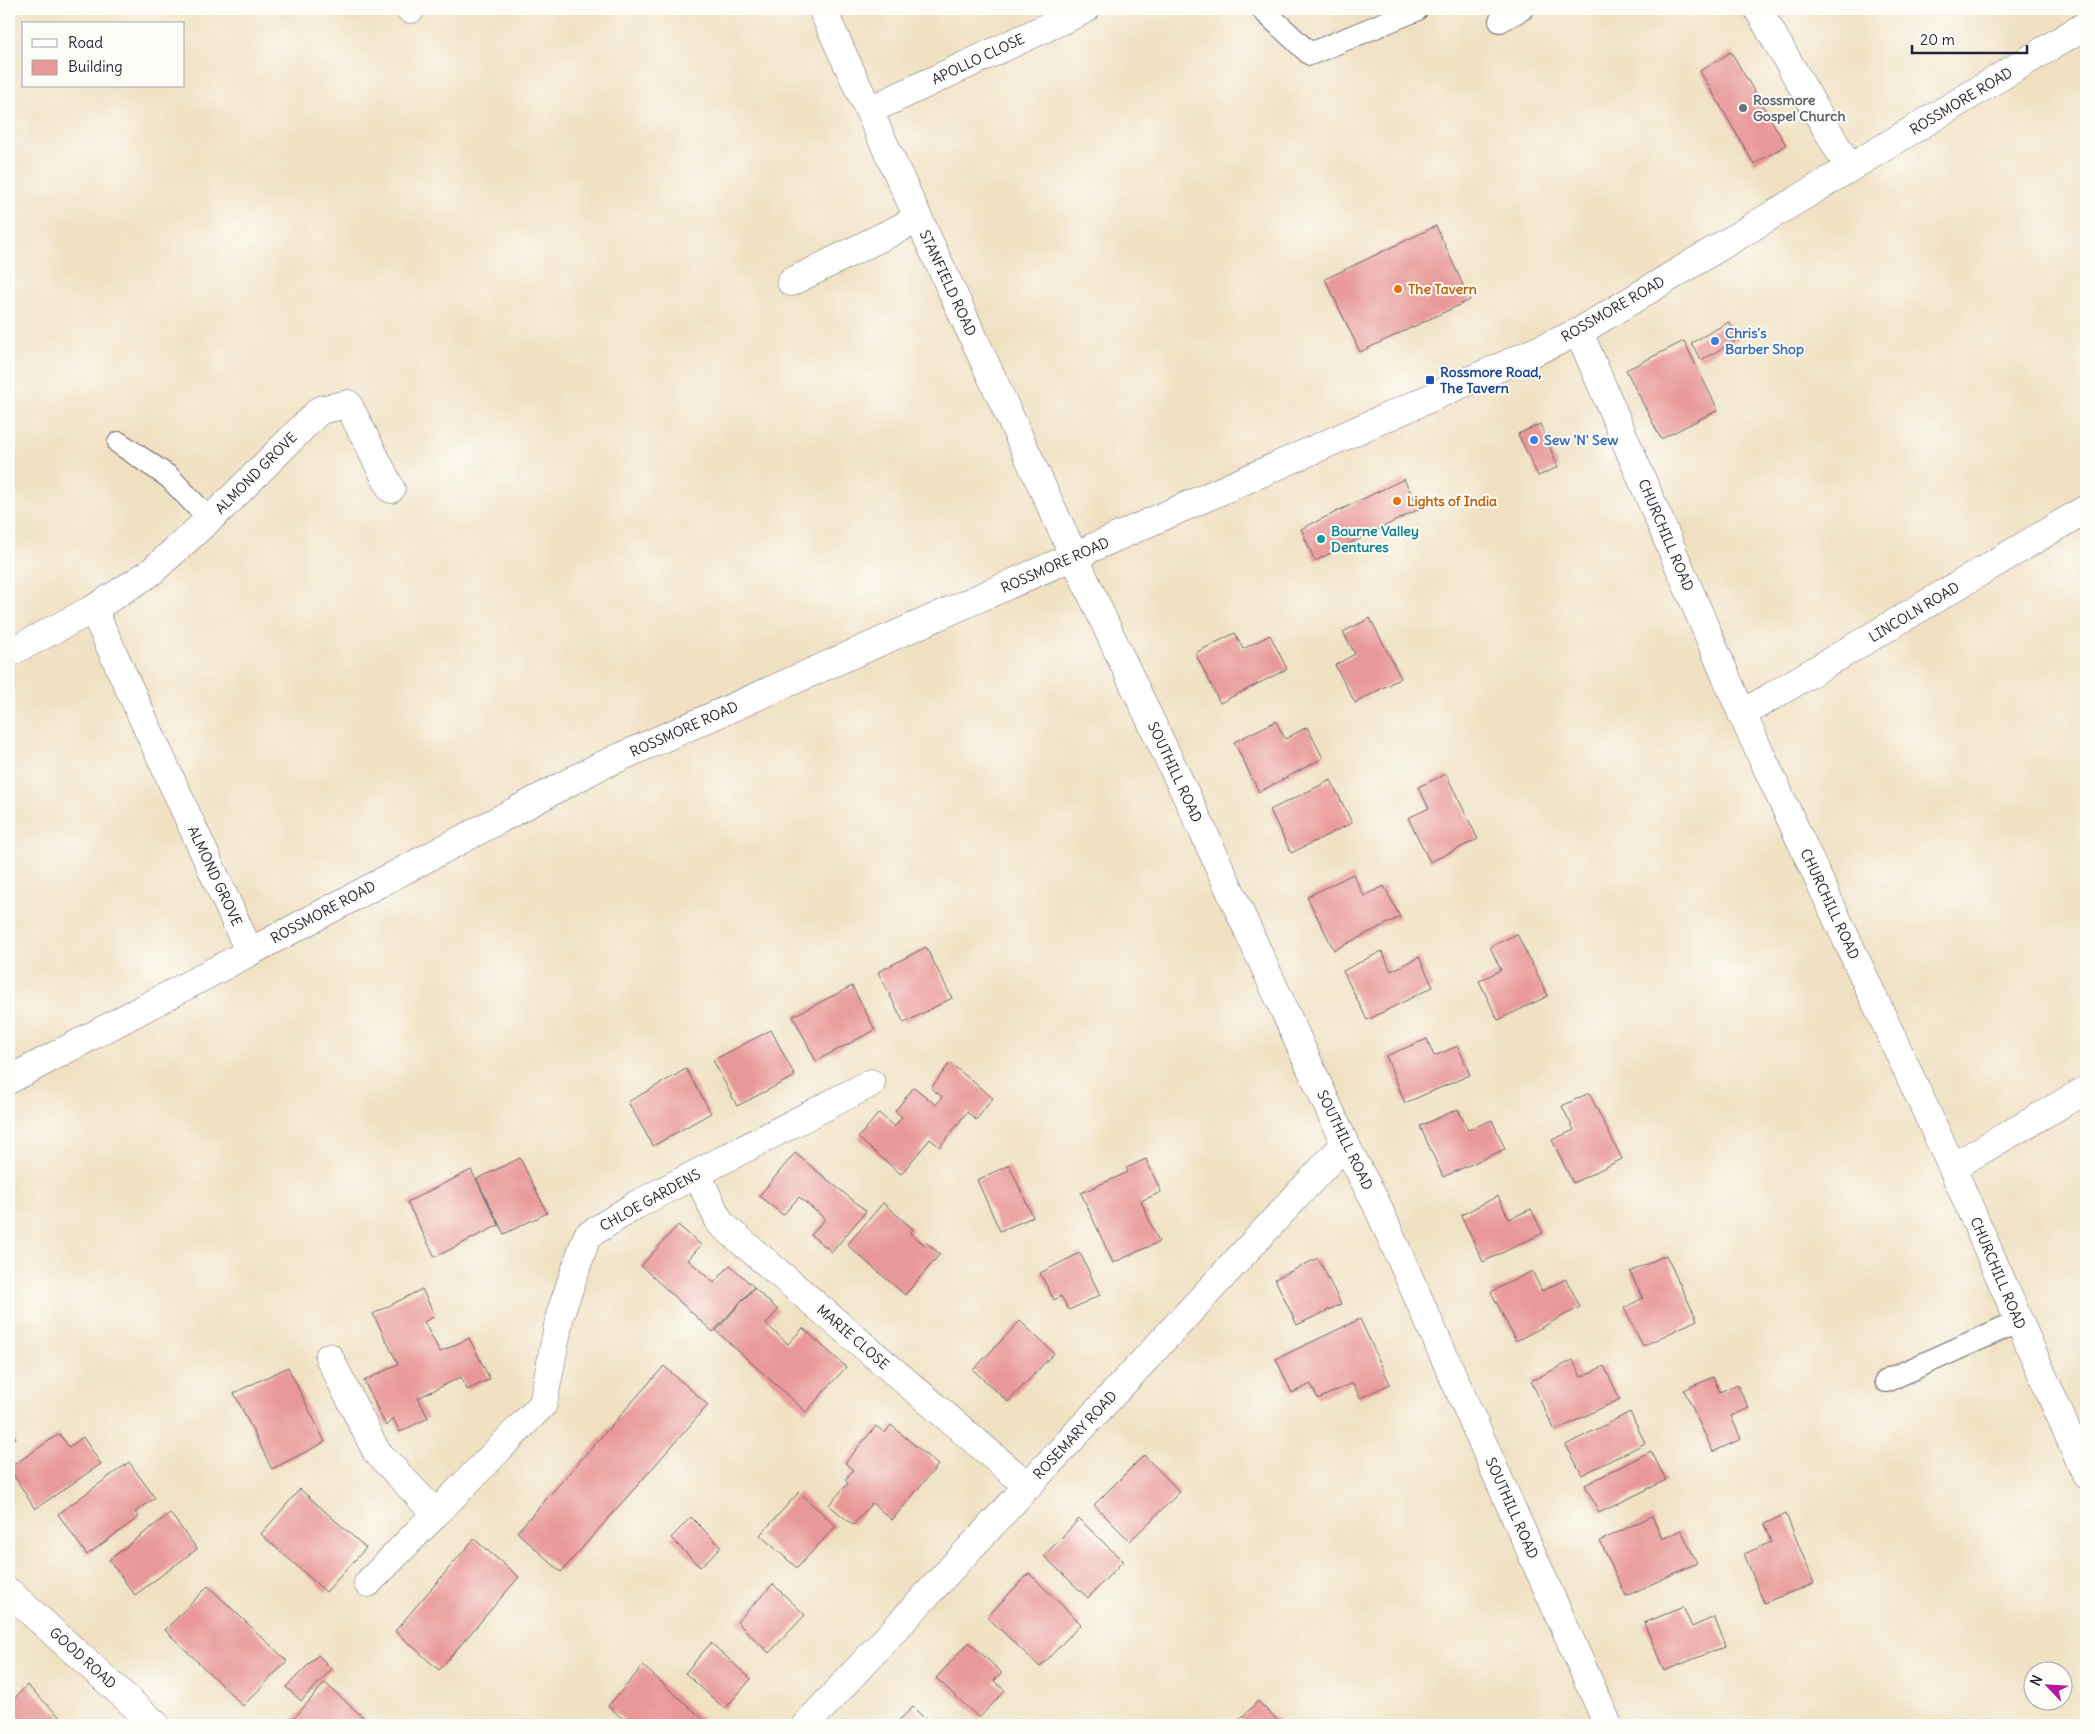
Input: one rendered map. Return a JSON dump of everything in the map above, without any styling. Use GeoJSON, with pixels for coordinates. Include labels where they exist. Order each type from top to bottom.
{"type":"FeatureCollection","features":[{"type":"Feature","properties":{"kind":"street","name":"STANFIELD ROAD"},"geometry":{"type":"LineString","coordinates":[[822,9],[1075,556]]}},
{"type":"Feature","properties":{"kind":"street","name":"APOLLO CLOSE"},"geometry":{"type":"LineString","coordinates":[[870,110],[1086,9]]}},
{"type":"Feature","properties":{"kind":"street"},"geometry":{"type":"LineString","coordinates":[[1758,9],[1849,168]]}},
{"type":"Feature","properties":{"kind":"street","name":"ROSSMORE ROAD"},"geometry":{"type":"LineString","coordinates":[[9,1080],[598,767],[1579,332],[2086,25]]}},
{"type":"Feature","properties":{"kind":"street"},"geometry":{"type":"LineString","coordinates":[[791,282],[918,219]]}},
{"type":"Feature","properties":{"kind":"street","name":"CHURCHILL ROAD"},"geometry":{"type":"LineString","coordinates":[[1579,332],[1742,714],[1952,1167],[2086,1475]]}},
{"type":"Feature","properties":{"kind":"street","name":"ALMOND GROVE"},"geometry":{"type":"LineString","coordinates":[[9,653],[93,610],[150,573],[209,519],[320,410],[348,404],[390,489]]}},
{"type":"Feature","properties":{"kind":"street","name":"LINCOLN ROAD"},"geometry":{"type":"LineString","coordinates":[[1742,714],[2086,509]]}},
{"type":"Feature","properties":{"kind":"street","name":"SOUTHILL ROAD"},"geometry":{"type":"LineString","coordinates":[[1075,556],[1124,665],[1203,831],[1345,1144],[1375,1201],[1608,1725]]}},
{"type":"Feature","properties":{"kind":"street","name":"ALMOND GROVE"},"geometry":{"type":"LineString","coordinates":[[93,610],[249,951]]}},
{"type":"Feature","properties":{"kind":"street","name":"CHLOE GARDENS"},"geometry":{"type":"LineString","coordinates":[[368,1583],[543,1404],[560,1315],[587,1236],[636,1206],[871,1083]]}},
{"type":"Feature","properties":{"kind":"street"},"geometry":{"type":"LineString","coordinates":[[1952,1167],[2086,1090]]}},
{"type":"Feature","properties":{"kind":"street","name":"ROSEMARY ROAD"},"geometry":{"type":"LineString","coordinates":[[806,1725],[1345,1144]]}},
{"type":"Feature","properties":{"kind":"street","name":"MARIE CLOSE"},"geometry":{"type":"LineString","coordinates":[[697,1174],[720,1223],[1028,1486]]}},
{"type":"Feature","properties":{"kind":"street"},"geometry":{"type":"LineString","coordinates":[[329,1357],[376,1452],[435,1513]]}},
{"type":"Feature","properties":{"kind":"street","name":"GOOD ROAD"},"geometry":{"type":"LineString","coordinates":[[9,1592],[156,1725]]}},
{"type":"Feature","properties":{"kind":"lane"},"geometry":{"type":"LineString","coordinates":[[1262,9],[1310,54],[1416,10]]}},
{"type":"Feature","properties":{"kind":"lane"},"geometry":{"type":"LineString","coordinates":[[1500,21],[1522,9]]}},
{"type":"Feature","properties":{"kind":"lane"},"geometry":{"type":"LineString","coordinates":[[119,443],[169,477],[209,519]]}},
{"type":"Feature","properties":{"kind":"lane"},"geometry":{"type":"LineString","coordinates":[[1886,1381],[2019,1320]]}},
{"type":"Feature","properties":{"kind":"building","name":"Rossmore Gospel Church"},"geometry":{"type":"Polygon","coordinates":[[[1731,52],[1786,145],[1754,164],[1700,71],[1731,52]]]}},
{"type":"Feature","properties":{"kind":"building","name":"The Tavern"},"geometry":{"type":"Polygon","coordinates":[[[1436,226],[1470,300],[1360,352],[1325,279],[1436,226]]]}},
{"type":"Feature","properties":{"kind":"building","name":"Chris's Barber Shop"},"geometry":{"type":"Polygon","coordinates":[[[1729,322],[1739,339],[1701,360],[1691,343],[1729,322]]]}},
{"type":"Feature","properties":{"kind":"building"},"geometry":{"type":"Polygon","coordinates":[[[1684,341],[1718,410],[1661,439],[1626,370],[1684,341]]]}},
{"type":"Feature","properties":{"kind":"building"},"geometry":{"type":"Polygon","coordinates":[[[1540,424],[1558,467],[1538,476],[1518,434],[1540,424]]]}},
{"type":"Feature","properties":{"kind":"building"},"geometry":{"type":"Polygon","coordinates":[[[1404,479],[1419,509],[1315,561],[1301,529],[1404,479]]]}},
{"type":"Feature","properties":{"kind":"building"},"geometry":{"type":"Polygon","coordinates":[[[1370,618],[1401,678],[1355,703],[1335,665],[1355,654],[1343,632],[1370,618]]]}},
{"type":"Feature","properties":{"kind":"building"},"geometry":{"type":"Polygon","coordinates":[[[1235,633],[1243,649],[1270,635],[1287,669],[1220,703],[1195,653],[1235,633]]]}},
{"type":"Feature","properties":{"kind":"building"},"geometry":{"type":"Polygon","coordinates":[[[1276,721],[1285,739],[1307,727],[1323,758],[1259,792],[1234,742],[1276,721]]]}},
{"type":"Feature","properties":{"kind":"building"},"geometry":{"type":"Polygon","coordinates":[[[1446,774],[1478,839],[1430,862],[1408,818],[1429,808],[1418,787],[1446,774]]]}},
{"type":"Feature","properties":{"kind":"building"},"geometry":{"type":"Polygon","coordinates":[[[1331,780],[1352,823],[1291,853],[1270,810],[1331,780]]]}},
{"type":"Feature","properties":{"kind":"building"},"geometry":{"type":"Polygon","coordinates":[[[1353,874],[1364,896],[1384,886],[1400,917],[1334,950],[1307,897],[1353,874]]]}},
{"type":"Feature","properties":{"kind":"building"},"geometry":{"type":"Polygon","coordinates":[[[1517,934],[1548,996],[1498,1020],[1479,981],[1501,970],[1490,947],[1517,934]]]}},
{"type":"Feature","properties":{"kind":"building"},"geometry":{"type":"Polygon","coordinates":[[[926,947],[952,998],[904,1023],[878,972],[926,947]]]}},
{"type":"Feature","properties":{"kind":"building"},"geometry":{"type":"Polygon","coordinates":[[[1382,951],[1391,971],[1419,957],[1433,987],[1367,1020],[1343,971],[1382,951]]]}},
{"type":"Feature","properties":{"kind":"building"},"geometry":{"type":"Polygon","coordinates":[[[852,986],[875,1030],[816,1061],[793,1016],[852,986]]]}},
{"type":"Feature","properties":{"kind":"building"},"geometry":{"type":"Polygon","coordinates":[[[771,1030],[795,1076],[737,1106],[713,1060],[771,1030]]]}},
{"type":"Feature","properties":{"kind":"building"},"geometry":{"type":"Polygon","coordinates":[[[1427,1039],[1434,1056],[1458,1046],[1470,1075],[1405,1103],[1386,1056],[1427,1039]]]}},
{"type":"Feature","properties":{"kind":"building"},"geometry":{"type":"Polygon","coordinates":[[[950,1063],[993,1098],[976,1120],[967,1112],[940,1147],[930,1139],[901,1174],[858,1138],[879,1113],[894,1127],[902,1117],[895,1111],[914,1087],[936,1105],[942,1097],[931,1088],[950,1063]]]}},
{"type":"Feature","properties":{"kind":"building"},"geometry":{"type":"Polygon","coordinates":[[[686,1069],[711,1113],[653,1146],[628,1102],[686,1069]]]}},
{"type":"Feature","properties":{"kind":"building"},"geometry":{"type":"Polygon","coordinates":[[[1589,1093],[1622,1159],[1573,1183],[1552,1140],[1574,1130],[1562,1106],[1589,1093]]]}},
{"type":"Feature","properties":{"kind":"building"},"geometry":{"type":"Polygon","coordinates":[[[1458,1109],[1468,1130],[1492,1120],[1505,1149],[1443,1177],[1420,1126],[1458,1109]]]}},
{"type":"Feature","properties":{"kind":"building"},"geometry":{"type":"Polygon","coordinates":[[[795,1153],[866,1211],[832,1252],[811,1235],[825,1219],[799,1197],[783,1215],[759,1196],[795,1153]]]}},
{"type":"Feature","properties":{"kind":"building"},"geometry":{"type":"Polygon","coordinates":[[[520,1158],[547,1213],[504,1234],[477,1179],[520,1158]]]}},
{"type":"Feature","properties":{"kind":"building"},"geometry":{"type":"Polygon","coordinates":[[[1146,1159],[1161,1192],[1141,1201],[1159,1242],[1113,1263],[1081,1193],[1128,1172],[1126,1168],[1146,1159]]]}},
{"type":"Feature","properties":{"kind":"building"},"geometry":{"type":"Polygon","coordinates":[[[1009,1165],[1033,1217],[1000,1231],[977,1180],[1009,1165]]]}},
{"type":"Feature","properties":{"kind":"building"},"geometry":{"type":"Polygon","coordinates":[[[471,1170],[499,1225],[435,1257],[407,1202],[471,1170]]]}},
{"type":"Feature","properties":{"kind":"building"},"geometry":{"type":"Polygon","coordinates":[[[1498,1196],[1509,1219],[1531,1209],[1543,1233],[1483,1262],[1461,1215],[1498,1196]]]}},
{"type":"Feature","properties":{"kind":"building"},"geometry":{"type":"Polygon","coordinates":[[[883,1203],[913,1229],[910,1233],[925,1245],[927,1243],[940,1254],[905,1295],[847,1245],[883,1203]]]}},
{"type":"Feature","properties":{"kind":"building"},"geometry":{"type":"Polygon","coordinates":[[[678,1225],[701,1245],[688,1260],[714,1283],[730,1265],[754,1287],[713,1332],[641,1266],[678,1225]]]}},
{"type":"Feature","properties":{"kind":"building"},"geometry":{"type":"Polygon","coordinates":[[[1080,1253],[1100,1295],[1069,1310],[1061,1296],[1054,1300],[1040,1273],[1080,1253]]]}},
{"type":"Feature","properties":{"kind":"building"},"geometry":{"type":"Polygon","coordinates":[[[1666,1255],[1697,1320],[1643,1346],[1624,1308],[1643,1298],[1630,1272],[1666,1255]]]}},
{"type":"Feature","properties":{"kind":"building"},"geometry":{"type":"Polygon","coordinates":[[[1318,1258],[1341,1304],[1297,1325],[1275,1279],[1318,1258]]]}},
{"type":"Feature","properties":{"kind":"building"},"geometry":{"type":"Polygon","coordinates":[[[1532,1271],[1542,1291],[1566,1279],[1580,1307],[1516,1341],[1491,1292],[1532,1271]]]}},
{"type":"Feature","properties":{"kind":"building"},"geometry":{"type":"Polygon","coordinates":[[[754,1288],[778,1310],[766,1324],[788,1344],[803,1328],[846,1367],[806,1412],[716,1331],[754,1288]]]}},
{"type":"Feature","properties":{"kind":"building"},"geometry":{"type":"Polygon","coordinates":[[[422,1289],[435,1316],[424,1322],[440,1352],[469,1338],[490,1379],[467,1390],[461,1377],[418,1398],[428,1418],[400,1432],[393,1418],[386,1426],[364,1381],[398,1364],[373,1314],[422,1289]]]}},
{"type":"Feature","properties":{"kind":"building"},"geometry":{"type":"Polygon","coordinates":[[[1360,1319],[1390,1384],[1360,1398],[1353,1383],[1318,1399],[1311,1384],[1292,1393],[1276,1359],[1360,1319]]]}},
{"type":"Feature","properties":{"kind":"building"},"geometry":{"type":"Polygon","coordinates":[[[1020,1321],[1054,1353],[1008,1402],[973,1370],[1020,1321]]]}},
{"type":"Feature","properties":{"kind":"building"},"geometry":{"type":"Polygon","coordinates":[[[1573,1360],[1581,1377],[1604,1366],[1620,1399],[1555,1431],[1531,1381],[1573,1360]]]}},
{"type":"Feature","properties":{"kind":"building"},"geometry":{"type":"Polygon","coordinates":[[[664,1366],[708,1405],[561,1572],[517,1532],[664,1366]]]}},
{"type":"Feature","properties":{"kind":"building"},"geometry":{"type":"Polygon","coordinates":[[[288,1367],[325,1442],[272,1469],[234,1393],[288,1367]]]}},
{"type":"Feature","properties":{"kind":"building"},"geometry":{"type":"Polygon","coordinates":[[[1713,1377],[1720,1392],[1737,1384],[1749,1408],[1731,1416],[1741,1439],[1713,1452],[1684,1390],[1713,1377]]]}},
{"type":"Feature","properties":{"kind":"building"},"geometry":{"type":"Polygon","coordinates":[[[1630,1412],[1645,1443],[1582,1475],[1566,1445],[1630,1412]]]}},
{"type":"Feature","properties":{"kind":"building"},"geometry":{"type":"Polygon","coordinates":[[[9,1425],[16,1438],[9,1442],[9,1425]]]}},
{"type":"Feature","properties":{"kind":"building"},"geometry":{"type":"Polygon","coordinates":[[[891,1425],[938,1465],[892,1520],[872,1503],[853,1525],[829,1505],[848,1483],[845,1480],[853,1470],[845,1463],[876,1426],[885,1433],[891,1425]]]}},
{"type":"Feature","properties":{"kind":"building"},"geometry":{"type":"Polygon","coordinates":[[[59,1434],[69,1447],[83,1437],[101,1464],[35,1509],[9,1468],[59,1434]]]}},
{"type":"Feature","properties":{"kind":"building"},"geometry":{"type":"Polygon","coordinates":[[[1651,1451],[1666,1480],[1599,1513],[1585,1485],[1651,1451]]]}},
{"type":"Feature","properties":{"kind":"building"},"geometry":{"type":"Polygon","coordinates":[[[1144,1455],[1180,1492],[1130,1541],[1094,1505],[1144,1455]]]}},
{"type":"Feature","properties":{"kind":"building"},"geometry":{"type":"Polygon","coordinates":[[[129,1462],[155,1498],[135,1512],[139,1517],[87,1555],[58,1514],[129,1462]]]}},
{"type":"Feature","properties":{"kind":"building"},"geometry":{"type":"Polygon","coordinates":[[[300,1489],[366,1548],[326,1592],[261,1534],[300,1489]]]}},
{"type":"Feature","properties":{"kind":"building"},"geometry":{"type":"Polygon","coordinates":[[[799,1492],[836,1526],[797,1568],[760,1535],[799,1492]]]}},
{"type":"Feature","properties":{"kind":"building"},"geometry":{"type":"Polygon","coordinates":[[[170,1513],[197,1549],[135,1595],[109,1560],[170,1513]]]}},
{"type":"Feature","properties":{"kind":"building"},"geometry":{"type":"Polygon","coordinates":[[[1786,1514],[1814,1583],[1764,1603],[1744,1554],[1771,1542],[1764,1524],[1786,1514]]]}},
{"type":"Feature","properties":{"kind":"building"},"geometry":{"type":"Polygon","coordinates":[[[1652,1516],[1662,1539],[1681,1530],[1697,1563],[1626,1596],[1600,1541],[1652,1516]]]}},
{"type":"Feature","properties":{"kind":"building"},"geometry":{"type":"Polygon","coordinates":[[[691,1517],[721,1547],[700,1567],[671,1538],[691,1517]]]}},
{"type":"Feature","properties":{"kind":"building"},"geometry":{"type":"Polygon","coordinates":[[[1079,1519],[1123,1561],[1088,1598],[1044,1556],[1079,1519]]]}},
{"type":"Feature","properties":{"kind":"building"},"geometry":{"type":"Polygon","coordinates":[[[474,1539],[519,1577],[439,1670],[395,1631],[474,1539]]]}},
{"type":"Feature","properties":{"kind":"building"},"geometry":{"type":"Polygon","coordinates":[[[1029,1573],[1081,1624],[1040,1667],[987,1617],[1029,1573]]]}},
{"type":"Feature","properties":{"kind":"building"},"geometry":{"type":"Polygon","coordinates":[[[773,1584],[805,1615],[769,1653],[737,1622],[773,1584]]]}},
{"type":"Feature","properties":{"kind":"building"},"geometry":{"type":"Polygon","coordinates":[[[208,1586],[287,1661],[243,1706],[165,1630],[208,1586]]]}},
{"type":"Feature","properties":{"kind":"building"},"geometry":{"type":"Polygon","coordinates":[[[1683,1607],[1692,1627],[1714,1617],[1726,1646],[1664,1671],[1644,1623],[1683,1607]]]}},
{"type":"Feature","properties":{"kind":"building"},"geometry":{"type":"Polygon","coordinates":[[[969,1642],[1002,1673],[994,1681],[1005,1691],[979,1718],[936,1678],[969,1642]]]}},
{"type":"Feature","properties":{"kind":"building"},"geometry":{"type":"Polygon","coordinates":[[[711,1643],[751,1679],[725,1709],[685,1673],[711,1643]]]}},
{"type":"Feature","properties":{"kind":"building"},"geometry":{"type":"Polygon","coordinates":[[[318,1655],[332,1669],[301,1701],[286,1687],[318,1655]]]}},
{"type":"Feature","properties":{"kind":"building"},"geometry":{"type":"Polygon","coordinates":[[[643,1666],[704,1720],[699,1725],[630,1725],[608,1706],[643,1666]]]}},
{"type":"Feature","properties":{"kind":"building"},"geometry":{"type":"Polygon","coordinates":[[[325,1683],[365,1719],[360,1725],[288,1725],[325,1683]]]}},
{"type":"Feature","properties":{"kind":"building"},"geometry":{"type":"Polygon","coordinates":[[[27,1685],[64,1721],[60,1725],[9,1725],[9,1704],[27,1685]]]}},
{"type":"Feature","properties":{"kind":"building"},"geometry":{"type":"Polygon","coordinates":[[[1258,1701],[1282,1725],[1234,1725],[1258,1701]]]}},
{"type":"Feature","properties":{"kind":"building"},"geometry":{"type":"Polygon","coordinates":[[[913,1707],[931,1725],[894,1725],[913,1707]]]}},
{"type":"Feature","properties":{"kind":"place","name":"Rossmore Gospel Church"},"geometry":{"type":"Point","coordinates":[1743,108]}},
{"type":"Feature","properties":{"kind":"place","name":"The Tavern"},"geometry":{"type":"Point","coordinates":[1398,289]}},
{"type":"Feature","properties":{"kind":"place","name":"Chris's Barber Shop"},"geometry":{"type":"Point","coordinates":[1715,341]}},
{"type":"Feature","properties":{"kind":"place","name":"Rossmore Road, The Tavern"},"geometry":{"type":"Point","coordinates":[1430,380]}},
{"type":"Feature","properties":{"kind":"place","name":"Sew 'N' Sew"},"geometry":{"type":"Point","coordinates":[1534,440]}},
{"type":"Feature","properties":{"kind":"place","name":"Lights of India"},"geometry":{"type":"Point","coordinates":[1397,501]}},
{"type":"Feature","properties":{"kind":"place","name":"Bourne Valley Dentures"},"geometry":{"type":"Point","coordinates":[1321,539]}}]}
